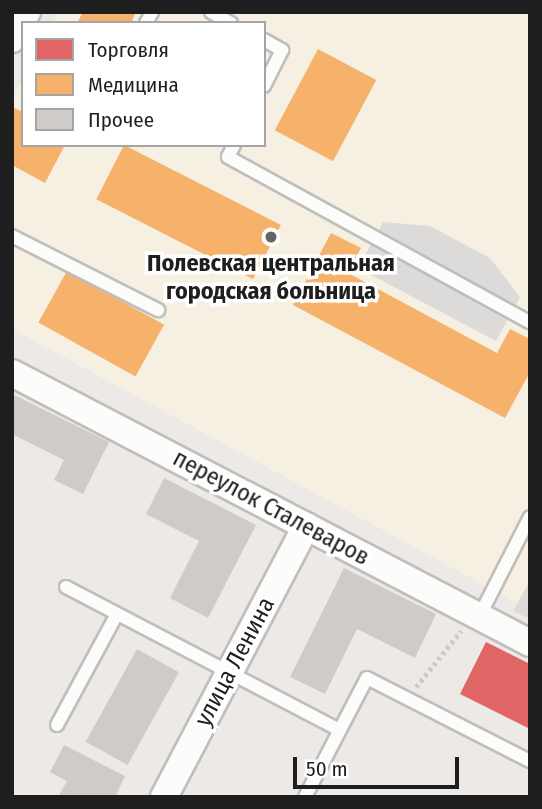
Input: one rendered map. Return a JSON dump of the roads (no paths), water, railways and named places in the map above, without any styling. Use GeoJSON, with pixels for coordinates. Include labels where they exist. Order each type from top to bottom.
{"type":"FeatureCollection","features":[{"type":"Feature","properties":{"kind":"street"},"geometry":{"type":"LineString","coordinates":[[12,39],[21,23]]}},
{"type":"Feature","properties":{"kind":"street","name":"переулок Сталеваров"},"geometry":{"type":"LineString","coordinates":[[12,373],[530,643]]}},
{"type":"Feature","properties":{"kind":"street","name":"улица Ленина"},"geometry":{"type":"LineString","coordinates":[[164,797],[306,526]]}},
{"type":"Feature","properties":{"kind":"lane"},"geometry":{"type":"LineString","coordinates":[[211,12],[227,21]]}},
{"type":"Feature","properties":{"kind":"lane"},"geometry":{"type":"LineString","coordinates":[[266,41],[282,50],[266,82]]}},
{"type":"Feature","properties":{"kind":"lane"},"geometry":{"type":"LineString","coordinates":[[233,147],[228,157],[530,322]]}},
{"type":"Feature","properties":{"kind":"lane"},"geometry":{"type":"LineString","coordinates":[[12,236],[158,310]]}},
{"type":"Feature","properties":{"kind":"lane"},"geometry":{"type":"LineString","coordinates":[[477,615],[530,517]]}},
{"type":"Feature","properties":{"kind":"lane"},"geometry":{"type":"LineString","coordinates":[[66,587],[339,730]]}},
{"type":"Feature","properties":{"kind":"lane"},"geometry":{"type":"LineString","coordinates":[[57,725],[117,614]]}},
{"type":"Feature","properties":{"kind":"lane"},"geometry":{"type":"LineString","coordinates":[[305,797],[367,678],[530,761]]}},
{"type":"Feature","properties":{"kind":"place","name":"Полевская центральная городская больница"},"geometry":{"type":"Point","coordinates":[271,237]}}]}
